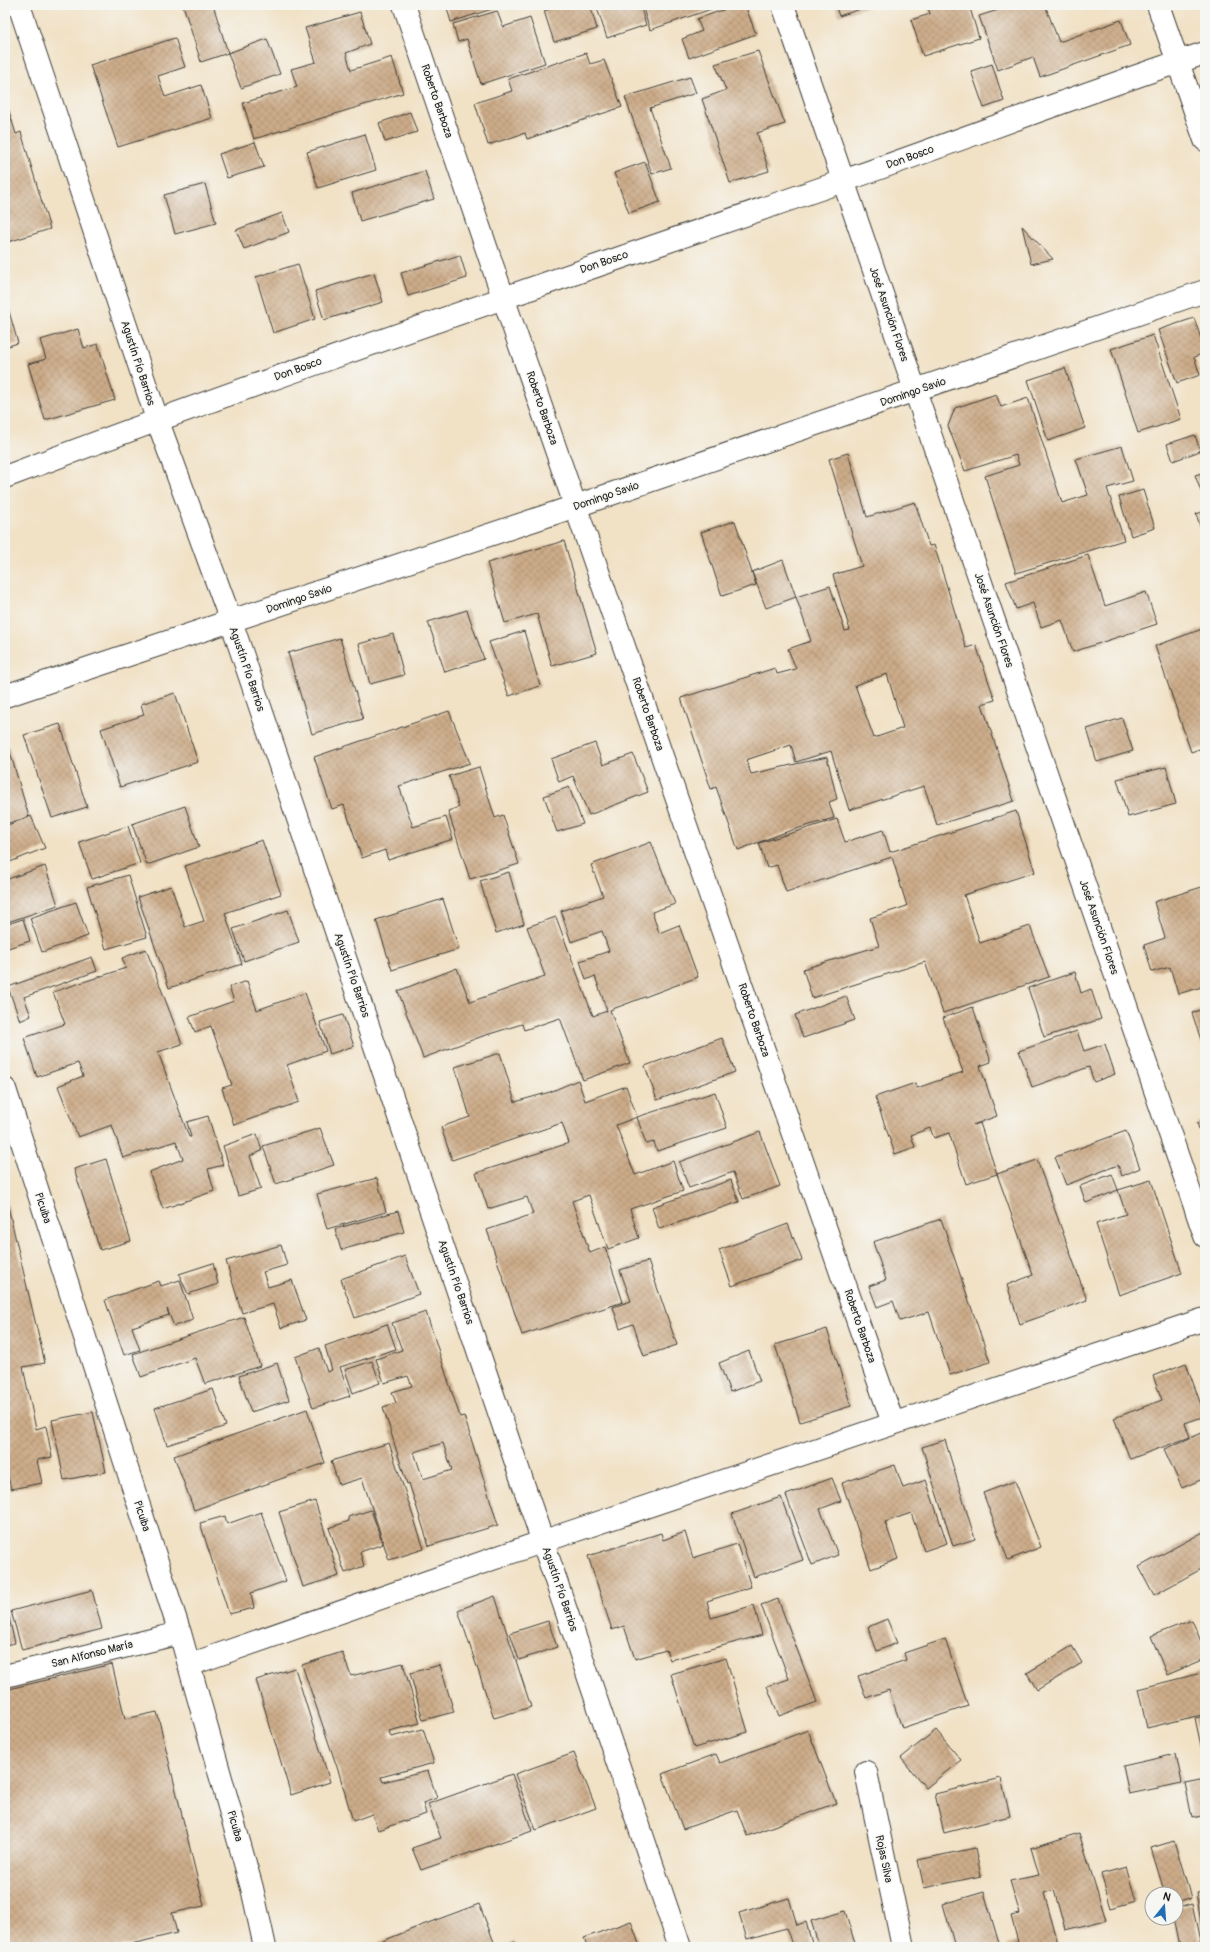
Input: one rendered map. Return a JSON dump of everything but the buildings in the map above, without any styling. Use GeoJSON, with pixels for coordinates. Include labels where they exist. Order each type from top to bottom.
{"type":"FeatureCollection","features":[{"type":"Feature","properties":{"kind":"street","name":"Agustín Pío Barrios"},"geometry":{"type":"LineString","coordinates":[[19,5],[157,419],[231,621],[544,1541],[680,1947]]}},
{"type":"Feature","properties":{"kind":"street","name":"Roberto Barboza"},"geometry":{"type":"LineString","coordinates":[[404,5],[503,297],[893,1423]]}},
{"type":"Feature","properties":{"kind":"street","name":"José Asunción Flores"},"geometry":{"type":"LineString","coordinates":[[784,5],[1205,1236]]}},
{"type":"Feature","properties":{"kind":"street"},"geometry":{"type":"LineString","coordinates":[[1158,5],[1205,140]]}},
{"type":"Feature","properties":{"kind":"street","name":"Don Bosco"},"geometry":{"type":"LineString","coordinates":[[5,477],[157,419],[503,297],[843,181],[1205,53]]}},
{"type":"Feature","properties":{"kind":"street","name":"Domingo Savio"},"geometry":{"type":"LineString","coordinates":[[5,696],[576,506],[1205,291]]}},
{"type":"Feature","properties":{"kind":"street","name":"Picuiba"},"geometry":{"type":"LineString","coordinates":[[5,1089],[180,1633],[252,1888],[265,1947]]}},
{"type":"Feature","properties":{"kind":"street"},"geometry":{"type":"LineString","coordinates":[[189,1665],[544,1541],[1205,1319]]}},
{"type":"Feature","properties":{"kind":"street","name":"San Alfonso María"},"geometry":{"type":"LineString","coordinates":[[5,1676],[180,1633]]}},
{"type":"Feature","properties":{"kind":"street","name":"Rojas Silva"},"geometry":{"type":"LineString","coordinates":[[866,1772],[903,1947]]}}]}
